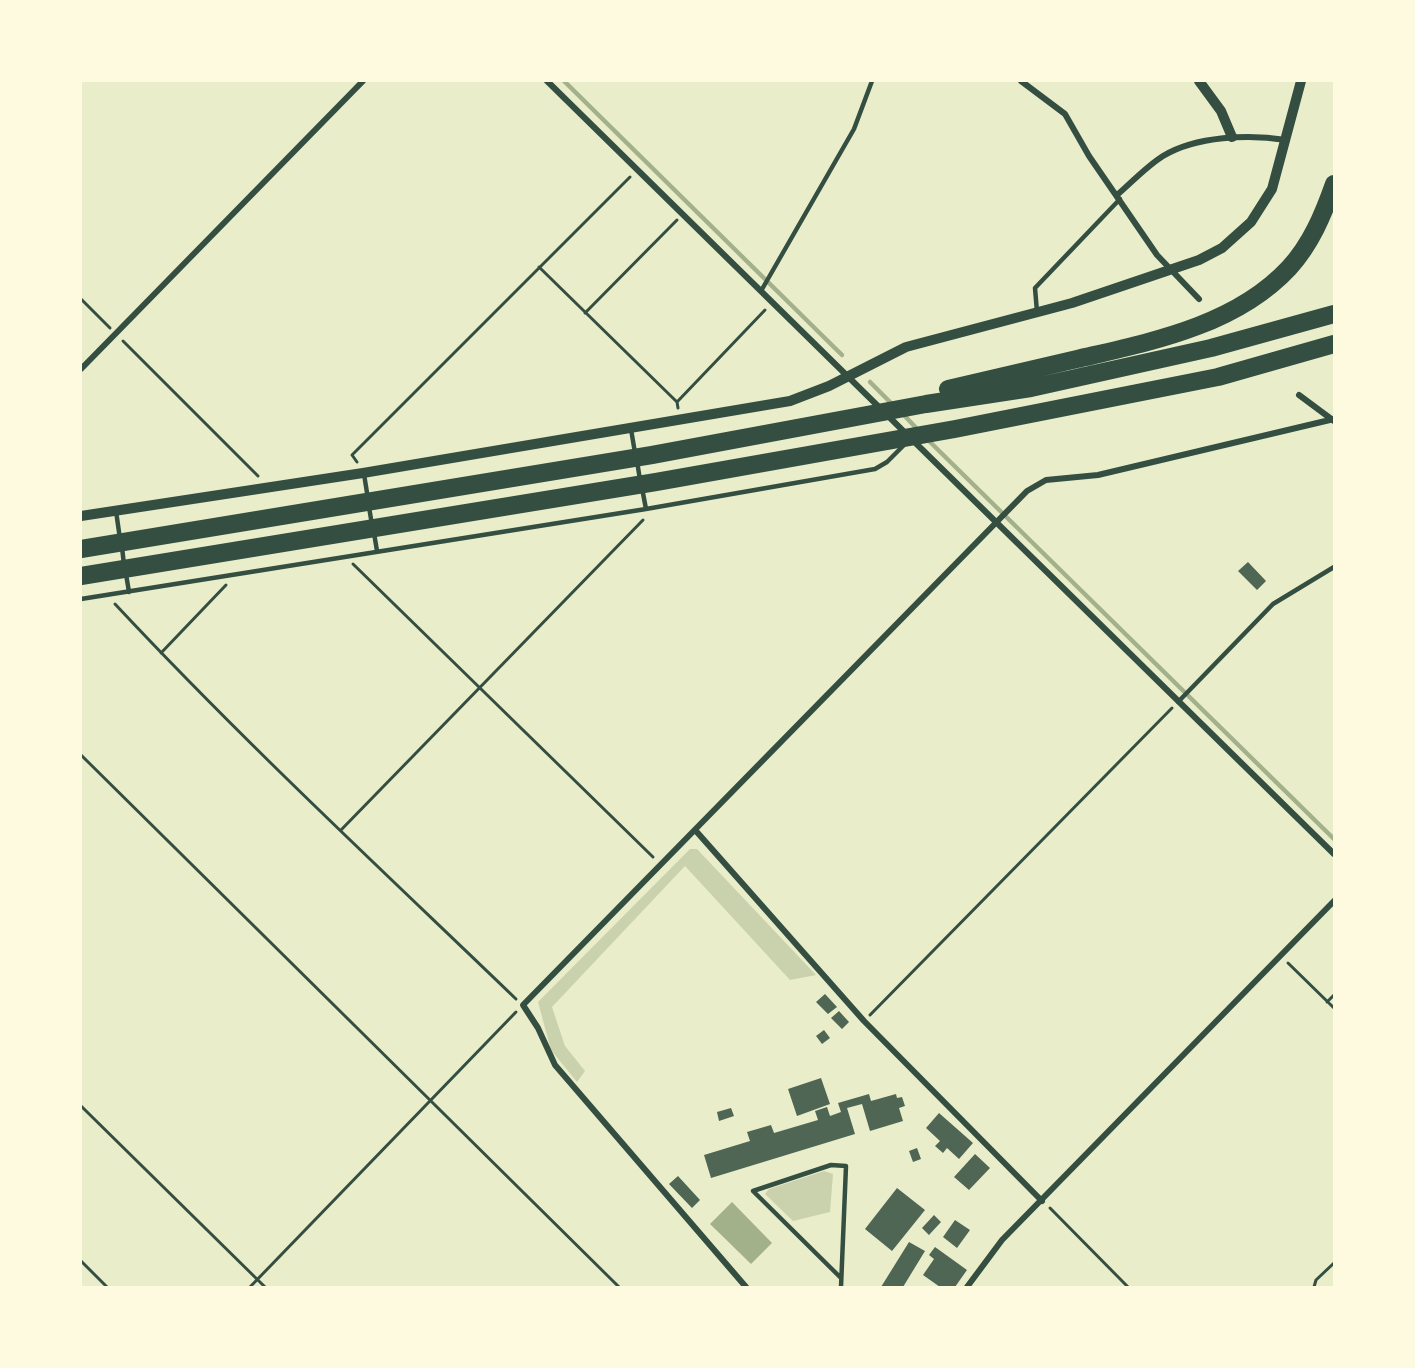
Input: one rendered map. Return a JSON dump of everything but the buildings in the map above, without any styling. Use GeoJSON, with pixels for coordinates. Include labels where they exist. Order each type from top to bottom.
{"type":"FeatureCollection","features":[{"type":"Feature","properties":{"kind":"highway"},"geometry":{"type":"LineString","coordinates":[[81,549],[722,442],[925,399],[1138,345],[1242,306],[1276,281],[1309,243],[1334,184]]}},
{"type":"Feature","properties":{"kind":"highway"},"geometry":{"type":"LineString","coordinates":[[925,399],[1031,387],[1130,366],[1334,314]]}},
{"type":"Feature","properties":{"kind":"highway"},"geometry":{"type":"LineString","coordinates":[[81,576],[656,482],[955,429],[1218,377],[1334,344]]}},
{"type":"Feature","properties":{"kind":"street"},"geometry":{"type":"LineString","coordinates":[[81,369],[363,81]]}},
{"type":"Feature","properties":{"kind":"street"},"geometry":{"type":"LineString","coordinates":[[547,81],[1334,854]]}},
{"type":"Feature","properties":{"kind":"street"},"geometry":{"type":"LineString","coordinates":[[1021,81],[1065,114],[1089,156],[1156,255],[1199,299]]}},
{"type":"Feature","properties":{"kind":"street"},"geometry":{"type":"LineString","coordinates":[[1198,81],[1221,111],[1232,137]]}},
{"type":"Feature","properties":{"kind":"street"},"geometry":{"type":"LineString","coordinates":[[81,516],[363,473],[790,401],[809,395],[906,347],[1038,314],[1170,270],[1222,248],[1251,222],[1272,189],[1301,81]]}},
{"type":"Feature","properties":{"kind":"street"},"geometry":{"type":"LineString","coordinates":[[1118,197],[1163,156],[1186,147],[1232,137],[1251,136],[1286,140]]}},
{"type":"Feature","properties":{"kind":"street"},"geometry":{"type":"LineString","coordinates":[[1299,394],[1333,420]]}},
{"type":"Feature","properties":{"kind":"street"},"geometry":{"type":"LineString","coordinates":[[746,1287],[555,1065],[538,1028],[523,1005],[662,866],[1027,491],[1046,480],[1098,475],[1333,420]]}},
{"type":"Feature","properties":{"kind":"street"},"geometry":{"type":"LineString","coordinates":[[696,831],[864,1021],[1042,1201]]}},
{"type":"Feature","properties":{"kind":"street"},"geometry":{"type":"LineString","coordinates":[[967,1287],[1002,1240],[1334,901]]}},
{"type":"Feature","properties":{"kind":"lane"},"geometry":{"type":"LineString","coordinates":[[761,291],[854,129],[872,81]]}},
{"type":"Feature","properties":{"kind":"lane"},"geometry":{"type":"LineString","coordinates":[[1038,314],[1035,288],[1118,197]]}},
{"type":"Feature","properties":{"kind":"lane"},"geometry":{"type":"LineString","coordinates":[[631,429],[646,510]]}},
{"type":"Feature","properties":{"kind":"lane"},"geometry":{"type":"LineString","coordinates":[[81,599],[646,510],[875,469],[887,462],[912,437]]}},
{"type":"Feature","properties":{"kind":"lane"},"geometry":{"type":"LineString","coordinates":[[363,473],[377,551]]}},
{"type":"Feature","properties":{"kind":"lane"},"geometry":{"type":"LineString","coordinates":[[116,511],[129,592]]}},
{"type":"Feature","properties":{"kind":"lane"},"geometry":{"type":"LineString","coordinates":[[1178,702],[1273,604],[1334,567]]}},
{"type":"Feature","properties":{"kind":"lane"},"geometry":{"type":"LineString","coordinates":[[841,1278],[753,1191],[831,1165],[846,1167],[841,1287]]}},
{"type":"Feature","properties":{"kind":"path"},"geometry":{"type":"LineString","coordinates":[[363,473],[352,455],[638,169]]}},
{"type":"Feature","properties":{"kind":"path"},"geometry":{"type":"LineString","coordinates":[[585,313],[683,214]]}},
{"type":"Feature","properties":{"kind":"path"},"geometry":{"type":"LineString","coordinates":[[539,267],[677,402],[680,421]]}},
{"type":"Feature","properties":{"kind":"path"},"geometry":{"type":"LineString","coordinates":[[81,299],[256,471],[263,488]]}},
{"type":"Feature","properties":{"kind":"path"},"geometry":{"type":"LineString","coordinates":[[677,402],[772,302]]}},
{"type":"Feature","properties":{"kind":"path"},"geometry":{"type":"LineString","coordinates":[[340,830],[643,519],[646,510]]}},
{"type":"Feature","properties":{"kind":"path"},"geometry":{"type":"LineString","coordinates":[[345,557],[662,866]]}},
{"type":"Feature","properties":{"kind":"path"},"geometry":{"type":"LineString","coordinates":[[161,653],[233,575]]}},
{"type":"Feature","properties":{"kind":"path"},"geometry":{"type":"LineString","coordinates":[[107,595],[161,653],[340,830],[523,1005],[429,1099],[250,1287]]}},
{"type":"Feature","properties":{"kind":"path"},"geometry":{"type":"LineString","coordinates":[[864,1021],[1178,702]]}},
{"type":"Feature","properties":{"kind":"path"},"geometry":{"type":"LineString","coordinates":[[81,755],[619,1287]]}},
{"type":"Feature","properties":{"kind":"path"},"geometry":{"type":"LineString","coordinates":[[1280,956],[1334,1008]]}},
{"type":"Feature","properties":{"kind":"path"},"geometry":{"type":"LineString","coordinates":[[1327,1002],[1334,995]]}},
{"type":"Feature","properties":{"kind":"path"},"geometry":{"type":"LineString","coordinates":[[81,1106],[265,1287]]}},
{"type":"Feature","properties":{"kind":"path"},"geometry":{"type":"LineString","coordinates":[[1042,1201],[1128,1287]]}},
{"type":"Feature","properties":{"kind":"path"},"geometry":{"type":"LineString","coordinates":[[81,1261],[107,1287]]}},
{"type":"Feature","properties":{"kind":"path"},"geometry":{"type":"LineString","coordinates":[[1314,1287],[1316,1280],[1334,1263]]}},
{"type":"Feature","properties":{"kind":"shaded area"},"geometry":{"type":"Polygon","coordinates":[[[690,849],[697,849],[816,975],[790,980],[685,866],[552,1007],[565,1046],[585,1071],[577,1082],[551,1050],[538,1002],[690,849]]]}},
{"type":"Feature","properties":{"kind":"shaded area"},"geometry":{"type":"Polygon","coordinates":[[[824,1171],[833,1174],[830,1212],[793,1221],[765,1194],[769,1189],[824,1171]]]}},
{"type":"Feature","properties":{"kind":"shaded area"},"geometry":{"type":"Polygon","coordinates":[[[732,1202],[772,1243],[751,1264],[710,1224],[732,1202]]]}},
{"type":"Feature","properties":{"kind":"waterway"},"geometry":{"type":"LineString","coordinates":[[564,81],[842,355]]}},
{"type":"Feature","properties":{"kind":"waterway"},"geometry":{"type":"LineString","coordinates":[[870,382],[893,405]]}},
{"type":"Feature","properties":{"kind":"waterway"},"geometry":{"type":"LineString","coordinates":[[902,413],[919,431]]}},
{"type":"Feature","properties":{"kind":"waterway"},"geometry":{"type":"LineString","coordinates":[[927,439],[1334,839]]}}]}
